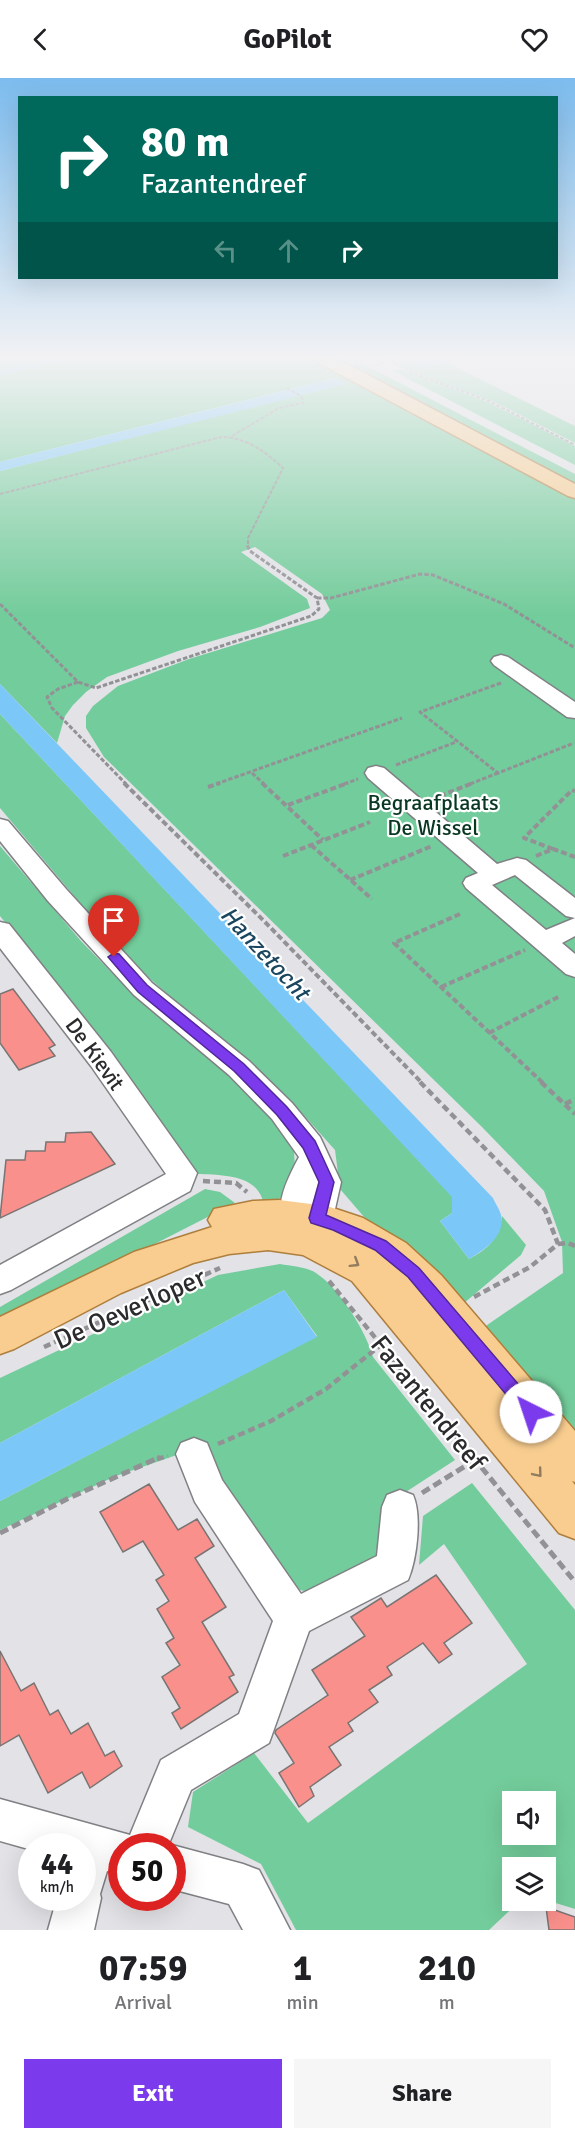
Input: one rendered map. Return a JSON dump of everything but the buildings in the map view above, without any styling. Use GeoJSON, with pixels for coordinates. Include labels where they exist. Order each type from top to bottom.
{"type":"FeatureCollection","features":[{"type":"Feature","properties":{"kind":"main road"},"geometry":{"type":"LineString","coordinates":[[482,442],[575,492]]}},
{"type":"Feature","properties":{"kind":"main road","name":"De Oeverloper"},"geometry":{"type":"LineString","coordinates":[[0,1337],[153,1260],[231,1239],[260,1236],[309,1236]]}},
{"type":"Feature","properties":{"kind":"main road","name":"Fazantendreef"},"geometry":{"type":"LineString","coordinates":[[309,1236],[366,1270],[575,1518]]}},
{"type":"Feature","properties":{"kind":"main road","name":"Fazantendreef"},"geometry":{"type":"LineString","coordinates":[[412,1326],[575,1462]]}},
{"type":"Feature","properties":{"kind":"street"},"geometry":{"type":"LineString","coordinates":[[501,661],[575,712]]}},
{"type":"Feature","properties":{"kind":"street"},"geometry":{"type":"LineString","coordinates":[[376,772],[452,838],[575,910]]}},
{"type":"Feature","properties":{"kind":"street"},"geometry":{"type":"LineString","coordinates":[[0,826],[57,895],[143,988],[239,1068],[282,1111],[315,1156],[326,1182],[309,1236]]}},
{"type":"Feature","properties":{"kind":"street"},"geometry":{"type":"LineString","coordinates":[[506,870],[476,883],[575,968]]}},
{"type":"Feature","properties":{"kind":"street"},"geometry":{"type":"LineString","coordinates":[[543,942],[575,926]]}},
{"type":"Feature","properties":{"kind":"street","name":"De Kievit"},"geometry":{"type":"LineString","coordinates":[[0,930],[101,1059],[182,1173],[179,1183],[0,1281]]}},
{"type":"Feature","properties":{"kind":"street"},"geometry":{"type":"LineString","coordinates":[[194,1454],[208,1491],[294,1618]]}},
{"type":"Feature","properties":{"kind":"street"},"geometry":{"type":"LineString","coordinates":[[152,1833],[176,1774],[254,1728],[294,1618],[395,1567],[400,1507]]}},
{"type":"Feature","properties":{"kind":"street"},"geometry":{"type":"LineString","coordinates":[[0,1820],[99,1861]]}},
{"type":"Feature","properties":{"kind":"street"},"geometry":{"type":"LineString","coordinates":[[186,1871],[243,1886],[267,1930]]}},
{"type":"Feature","properties":{"kind":"street"},"geometry":{"type":"LineString","coordinates":[[71,1930],[76,1911]]}},
{"type":"Feature","properties":{"kind":"path"},"geometry":{"type":"LineString","coordinates":[[0,494],[206,442]]}},
{"type":"Feature","properties":{"kind":"path"},"geometry":{"type":"LineString","coordinates":[[245,442],[283,468],[248,538],[247,544],[250,551],[317,598],[331,598],[420,574],[433,575],[504,603],[575,648]]}},
{"type":"Feature","properties":{"kind":"path"},"geometry":{"type":"LineString","coordinates":[[0,604],[78,682],[96,688],[311,616],[319,609],[317,598]]}},
{"type":"Feature","properties":{"kind":"path"},"geometry":{"type":"LineString","coordinates":[[498,773],[420,712],[522,676]]}},
{"type":"Feature","properties":{"kind":"path"},"geometry":{"type":"LineString","coordinates":[[78,682],[58,689],[47,697],[52,708],[73,732],[255,913],[545,1210],[558,1244]]}},
{"type":"Feature","properties":{"kind":"path"},"geometry":{"type":"LineString","coordinates":[[208,787],[402,718]]}},
{"type":"Feature","properties":{"kind":"path"},"geometry":{"type":"LineString","coordinates":[[440,796],[574,743]]}},
{"type":"Feature","properties":{"kind":"path"},"geometry":{"type":"LineString","coordinates":[[252,773],[323,840]]}},
{"type":"Feature","properties":{"kind":"path"},"geometry":{"type":"LineString","coordinates":[[575,791],[572,790],[524,838],[575,857]]}},
{"type":"Feature","properties":{"kind":"path"},"geometry":{"type":"LineString","coordinates":[[283,856],[370,822]]}},
{"type":"Feature","properties":{"kind":"path"},"geometry":{"type":"LineString","coordinates":[[350,880],[452,838]]}},
{"type":"Feature","properties":{"kind":"path"},"geometry":{"type":"LineString","coordinates":[[311,844],[372,899]]}},
{"type":"Feature","properties":{"kind":"path"},"geometry":{"type":"LineString","coordinates":[[506,870],[553,849]]}},
{"type":"Feature","properties":{"kind":"path"},"geometry":{"type":"LineString","coordinates":[[460,914],[394,943],[575,1114]]}},
{"type":"Feature","properties":{"kind":"path"},"geometry":{"type":"LineString","coordinates":[[441,987],[543,942]]}},
{"type":"Feature","properties":{"kind":"path"},"geometry":{"type":"LineString","coordinates":[[489,1033],[560,996]]}},
{"type":"Feature","properties":{"kind":"path"},"geometry":{"type":"LineString","coordinates":[[565,1104],[575,1099]]}},
{"type":"Feature","properties":{"kind":"path","name":"Fazantendreef"},"geometry":{"type":"LineString","coordinates":[[309,1236],[412,1326],[475,1460],[575,1582]]}},
{"type":"Feature","properties":{"kind":"path"},"geometry":{"type":"LineString","coordinates":[[412,1326],[530,1267],[558,1244],[568,1243],[575,1246]]}},
{"type":"Feature","properties":{"kind":"path","name":"De Oeverloper"},"geometry":{"type":"LineString","coordinates":[[41,1349],[225,1266]]}},
{"type":"Feature","properties":{"kind":"path"},"geometry":{"type":"LineString","coordinates":[[400,1507],[475,1460]]}},
{"type":"Feature","properties":{"kind":"green space"},"geometry":{"type":"Polygon","coordinates":[[[0,442],[78,442],[0,462],[0,442]]]}},
{"type":"Feature","properties":{"kind":"green space","name":"Begraafplaats De Wissel"},"geometry":{"type":"Polygon","coordinates":[[[112,442],[475,442],[575,496],[575,1443],[477,1332],[563,1273],[562,1242],[544,1191],[482,1127],[104,757],[86,728],[86,716],[93,706],[118,686],[189,659],[322,618],[330,610],[322,594],[255,547],[241,552],[307,599],[310,608],[260,627],[178,651],[107,677],[73,705],[65,716],[57,743],[0,684],[0,471],[112,442]]]}},
{"type":"Feature","properties":{"kind":"green space"},"geometry":{"type":"Polygon","coordinates":[[[491,442],[514,442],[575,474],[575,487],[491,442]]]}},
{"type":"Feature","properties":{"kind":"green space"},"geometry":{"type":"Polygon","coordinates":[[[531,442],[568,442],[575,446],[575,465],[531,442]]]}},
{"type":"Feature","properties":{"kind":"green space"},"geometry":{"type":"Polygon","coordinates":[[[0,714],[453,1197],[452,1213],[440,1221],[469,1259],[482,1251],[496,1237],[502,1216],[526,1245],[521,1255],[457,1309],[402,1246],[365,1218],[340,1189],[335,1150],[300,1111],[147,976],[85,909],[0,808],[0,714]]]}},
{"type":"Feature","properties":{"kind":"green space"},"geometry":{"type":"Polygon","coordinates":[[[0,846],[81,941],[117,978],[181,1030],[263,1107],[289,1136],[294,1151],[295,1169],[282,1197],[264,1207],[256,1188],[248,1182],[228,1176],[197,1174],[117,1062],[0,916],[0,846]]]}},
{"type":"Feature","properties":{"kind":"green space"},"geometry":{"type":"Polygon","coordinates":[[[205,1189],[220,1192],[235,1203],[0,1323],[0,1307],[205,1189]]]}},
{"type":"Feature","properties":{"kind":"green space"},"geometry":{"type":"Polygon","coordinates":[[[280,1264],[312,1271],[334,1289],[358,1323],[373,1357],[455,1460],[392,1501],[389,1556],[315,1594],[289,1587],[194,1449],[116,1476],[0,1530],[0,1501],[317,1336],[284,1290],[0,1443],[0,1378],[218,1275],[280,1264]]]}},
{"type":"Feature","properties":{"kind":"green space"},"geometry":{"type":"Polygon","coordinates":[[[472,1483],[575,1610],[575,1909],[556,1903],[556,1857],[502,1857],[502,1911],[509,1911],[489,1930],[296,1930],[261,1864],[188,1827],[193,1792],[254,1753],[308,1823],[527,1664],[444,1544],[419,1565],[423,1516],[472,1483]]]}},
{"type":"Feature","properties":{"kind":"water"},"geometry":{"type":"Polygon","coordinates":[[[78,442],[114,442],[0,471],[0,462],[78,442]]]}},
{"type":"Feature","properties":{"kind":"water"},"geometry":{"type":"Polygon","coordinates":[[[0,684],[493,1198],[502,1223],[497,1236],[487,1247],[469,1259],[440,1221],[452,1213],[452,1197],[0,714],[0,684]]]}},
{"type":"Feature","properties":{"kind":"water"},"geometry":{"type":"Polygon","coordinates":[[[284,1290],[317,1337],[0,1501],[0,1443],[284,1290]]]}},
{"type":"Feature","properties":{"kind":"route"},"geometry":{"type":"LineString","coordinates":[[114,957],[143,988],[239,1068],[282,1111],[309,1145],[326,1182],[317,1218],[381,1246],[414,1272],[443,1310],[531,1412]]}},
{"type":"Feature","properties":{"kind":"water label","name":"Hanzetocht"},"geometry":{"type":"Point","coordinates":[265,953]}}]}
